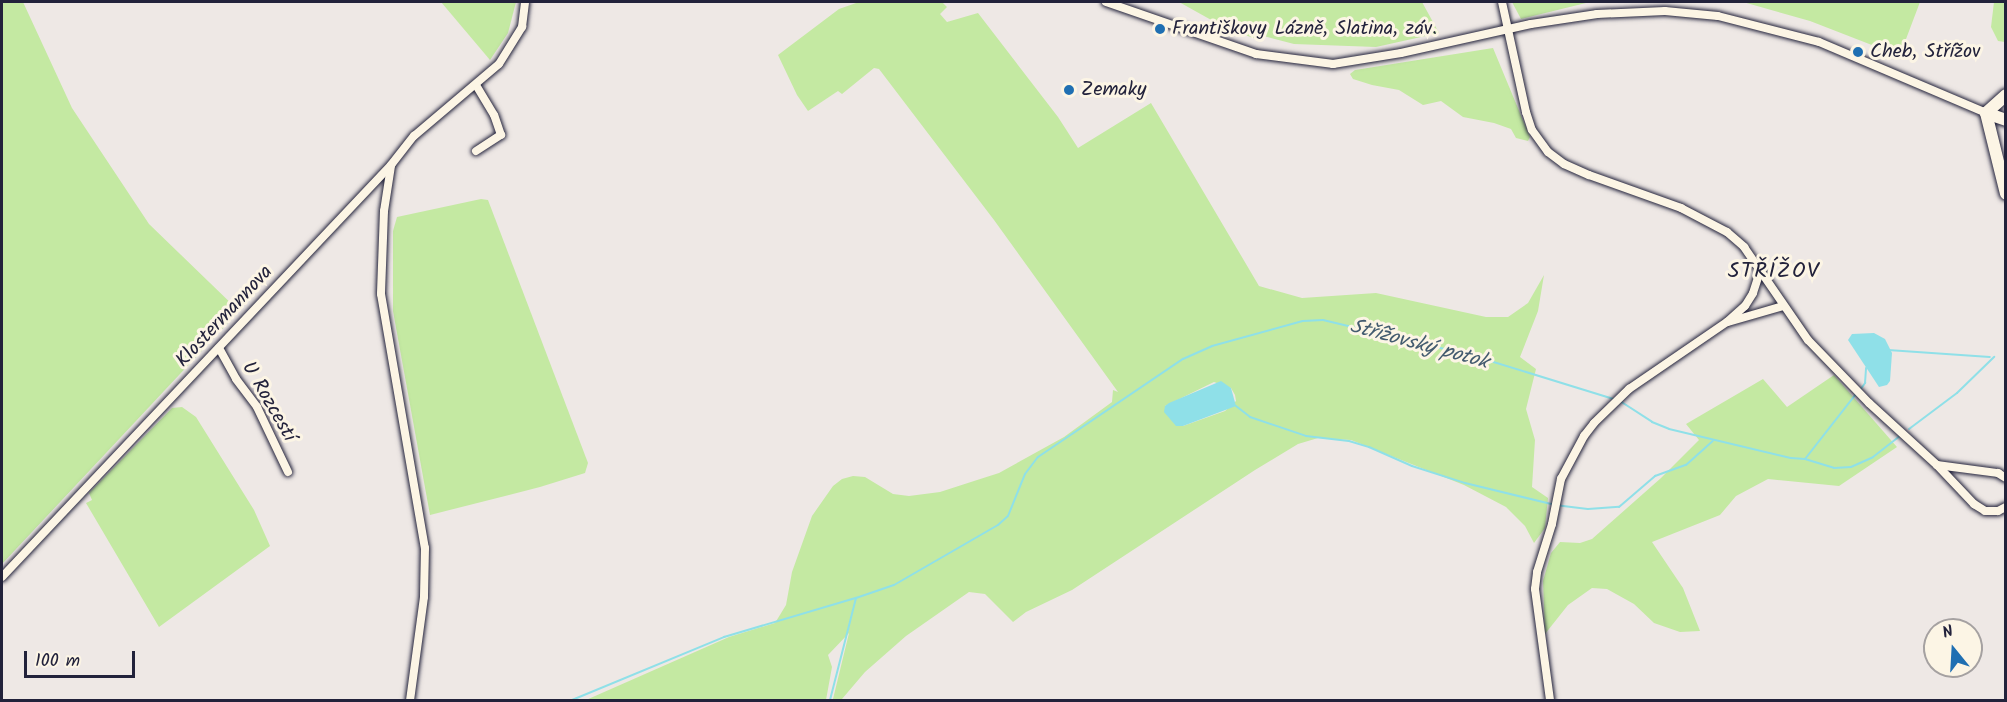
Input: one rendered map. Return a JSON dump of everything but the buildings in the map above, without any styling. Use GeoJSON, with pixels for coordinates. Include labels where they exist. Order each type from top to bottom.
{"type":"FeatureCollection","features":[{"type":"Feature","properties":{"kind":"highway"},"geometry":{"type":"LineString","coordinates":[[1986,113],[2006,95]]}},
{"type":"Feature","properties":{"kind":"highway"},"geometry":{"type":"LineString","coordinates":[[1986,113],[2006,120]]}},
{"type":"Feature","properties":{"kind":"highway"},"geometry":{"type":"LineString","coordinates":[[1986,113],[2006,194]]}},
{"type":"Feature","properties":{"kind":"street","name":"Klostermannova"},"geometry":{"type":"LineString","coordinates":[[2,577],[391,165],[414,136],[499,64],[522,27],[525,2]]}},
{"type":"Feature","properties":{"kind":"street"},"geometry":{"type":"LineString","coordinates":[[1106,2],[1256,54],[1333,64],[1598,14],[1665,11],[1718,16],[1819,42],[1986,113]]}},
{"type":"Feature","properties":{"kind":"street"},"geometry":{"type":"LineString","coordinates":[[1502,2],[1506,30],[1532,130],[1548,152],[1564,164],[1589,175],[1682,208],[1712,223],[1744,247],[1808,340],[1869,403],[1937,465],[1974,504],[1985,511],[1998,511],[2006,507]]}},
{"type":"Feature","properties":{"kind":"street"},"geometry":{"type":"LineString","coordinates":[[476,85],[494,115],[501,135],[476,151]]}},
{"type":"Feature","properties":{"kind":"street"},"geometry":{"type":"LineString","coordinates":[[391,165],[384,211],[381,294],[425,548],[424,597],[410,700]]}},
{"type":"Feature","properties":{"kind":"street"},"geometry":{"type":"LineString","coordinates":[[1550,700],[1536,589],[1537,572],[1552,524],[1561,479],[1584,436],[1605,412],[1629,389],[1727,322],[1745,306],[1754,293],[1761,272]]}},
{"type":"Feature","properties":{"kind":"street"},"geometry":{"type":"LineString","coordinates":[[1727,322],[1783,306]]}},
{"type":"Feature","properties":{"kind":"street","name":"U Rozcestí"},"geometry":{"type":"LineString","coordinates":[[219,348],[257,407],[288,472]]}},
{"type":"Feature","properties":{"kind":"street"},"geometry":{"type":"LineString","coordinates":[[1937,465],[1991,471],[2006,478]]}},
{"type":"Feature","properties":{"kind":"green space"},"geometry":{"type":"Polygon","coordinates":[[[2,2],[23,2],[72,108],[149,224],[239,311],[2,564],[2,2]]]}},
{"type":"Feature","properties":{"kind":"green space"},"geometry":{"type":"Polygon","coordinates":[[[441,2],[516,2],[508,33],[490,60],[441,2]]]}},
{"type":"Feature","properties":{"kind":"green space"},"geometry":{"type":"Polygon","coordinates":[[[859,2],[942,2],[947,7],[940,14],[947,22],[978,13],[1058,117],[1078,148],[1151,103],[1259,286],[1302,298],[1376,293],[1486,317],[1508,317],[1528,303],[1544,275],[1538,311],[1520,357],[1536,369],[1526,409],[1535,440],[1532,487],[1548,498],[1545,528],[1534,543],[1525,526],[1506,507],[1464,485],[1351,440],[1318,438],[1298,444],[1072,590],[1026,612],[1013,622],[985,594],[969,592],[906,636],[865,672],[842,699],[833,699],[849,633],[828,655],[832,667],[826,700],[586,700],[729,637],[775,623],[786,605],[792,572],[812,516],[833,486],[842,479],[853,476],[865,477],[893,494],[909,496],[940,492],[999,473],[1064,437],[1112,402],[1113,390],[1118,392],[994,220],[879,69],[874,68],[842,94],[838,91],[808,111],[797,95],[778,55],[839,9],[859,2]],[[1214,382],[1165,406],[1183,426],[1225,411],[1236,401],[1231,388],[1214,382]]]}},
{"type":"Feature","properties":{"kind":"green space"},"geometry":{"type":"Polygon","coordinates":[[[1179,2],[1422,2],[1439,33],[1376,47],[1294,44],[1260,35],[1253,38],[1222,26],[1179,2]]]}},
{"type":"Feature","properties":{"kind":"green space"},"geometry":{"type":"Polygon","coordinates":[[[1512,2],[1590,2],[1521,19],[1512,2]]]}},
{"type":"Feature","properties":{"kind":"green space"},"geometry":{"type":"Polygon","coordinates":[[[1743,2],[1920,2],[1903,47],[1895,54],[1810,21],[1743,2]]]}},
{"type":"Feature","properties":{"kind":"green space"},"geometry":{"type":"Polygon","coordinates":[[[1994,2],[2005,2],[2005,42],[1998,41],[1991,27],[1994,2]]]}},
{"type":"Feature","properties":{"kind":"green space"},"geometry":{"type":"Polygon","coordinates":[[[1493,48],[1530,137],[1528,141],[1516,138],[1511,129],[1463,117],[1441,101],[1423,105],[1399,90],[1353,79],[1350,74],[1355,70],[1493,48]]]}},
{"type":"Feature","properties":{"kind":"green space"},"geometry":{"type":"Polygon","coordinates":[[[481,199],[488,200],[588,463],[585,473],[430,515],[393,311],[393,231],[397,217],[481,199]]]}},
{"type":"Feature","properties":{"kind":"green space"},"geometry":{"type":"Polygon","coordinates":[[[1834,375],[1897,447],[1839,486],[1768,479],[1736,496],[1720,515],[1652,542],[1683,588],[1700,631],[1680,632],[1654,623],[1634,604],[1607,589],[1592,588],[1568,605],[1545,634],[1543,581],[1551,553],[1560,542],[1580,543],[1592,539],[1661,478],[1699,440],[1686,424],[1763,379],[1787,407],[1834,375]]]}},
{"type":"Feature","properties":{"kind":"green space"},"geometry":{"type":"Polygon","coordinates":[[[182,407],[196,417],[254,510],[270,546],[159,627],[86,503],[92,500],[89,493],[172,408],[182,407]]]}},
{"type":"Feature","properties":{"kind":"water"},"geometry":{"type":"Polygon","coordinates":[[[1874,333],[1885,339],[1892,353],[1890,381],[1887,385],[1879,387],[1848,340],[1852,334],[1874,333]]]}},
{"type":"Feature","properties":{"kind":"water"},"geometry":{"type":"Polygon","coordinates":[[[1221,381],[1231,388],[1236,406],[1183,426],[1176,426],[1164,412],[1165,406],[1169,403],[1221,381]]]}},
{"type":"Feature","properties":{"kind":"waterway","name":"Střížovský potok"},"geometry":{"type":"LineString","coordinates":[[830,700],[856,598],[894,585],[998,525],[1008,516],[1025,474],[1038,457],[1183,359],[1212,346],[1303,321],[1323,320],[1474,356],[1614,399]]}},
{"type":"Feature","properties":{"kind":"waterway","name":"Střížovský potok"},"geometry":{"type":"LineString","coordinates":[[1888,350],[1990,357]]}},
{"type":"Feature","properties":{"kind":"waterway"},"geometry":{"type":"LineString","coordinates":[[1909,429],[1957,393],[1994,357]]}},
{"type":"Feature","properties":{"kind":"waterway","name":"Střížovský potok"},"geometry":{"type":"LineString","coordinates":[[1860,390],[1865,383],[1866,368]]}},
{"type":"Feature","properties":{"kind":"waterway","name":"Střížovský potok"},"geometry":{"type":"LineString","coordinates":[[1620,401],[1652,422],[1669,429],[1791,458],[1805,459],[1856,394]]}},
{"type":"Feature","properties":{"kind":"waterway"},"geometry":{"type":"LineString","coordinates":[[1236,406],[1250,417],[1306,436],[1349,441],[1412,466],[1465,483],[1555,505],[1588,509],[1619,507],[1655,476],[1686,465],[1713,441]]}},
{"type":"Feature","properties":{"kind":"waterway"},"geometry":{"type":"LineString","coordinates":[[1805,459],[1834,468],[1851,467],[1873,457],[1900,436]]}},
{"type":"Feature","properties":{"kind":"waterway"},"geometry":{"type":"LineString","coordinates":[[572,700],[724,637],[856,598]]}},
{"type":"Feature","properties":{"kind":"place","name":"Františkovy Lázně, Slatina, záv."},"geometry":{"type":"Point","coordinates":[1160,29]}},
{"type":"Feature","properties":{"kind":"place","name":"Cheb, Střížov"},"geometry":{"type":"Point","coordinates":[1858,52]}},
{"type":"Feature","properties":{"kind":"place","name":"Zemaky"},"geometry":{"type":"Point","coordinates":[1069,90]}},
{"type":"Feature","properties":{"kind":"district","name":"STŘÍŽOV"},"geometry":{"type":"Point","coordinates":[1774,272]}}]}
